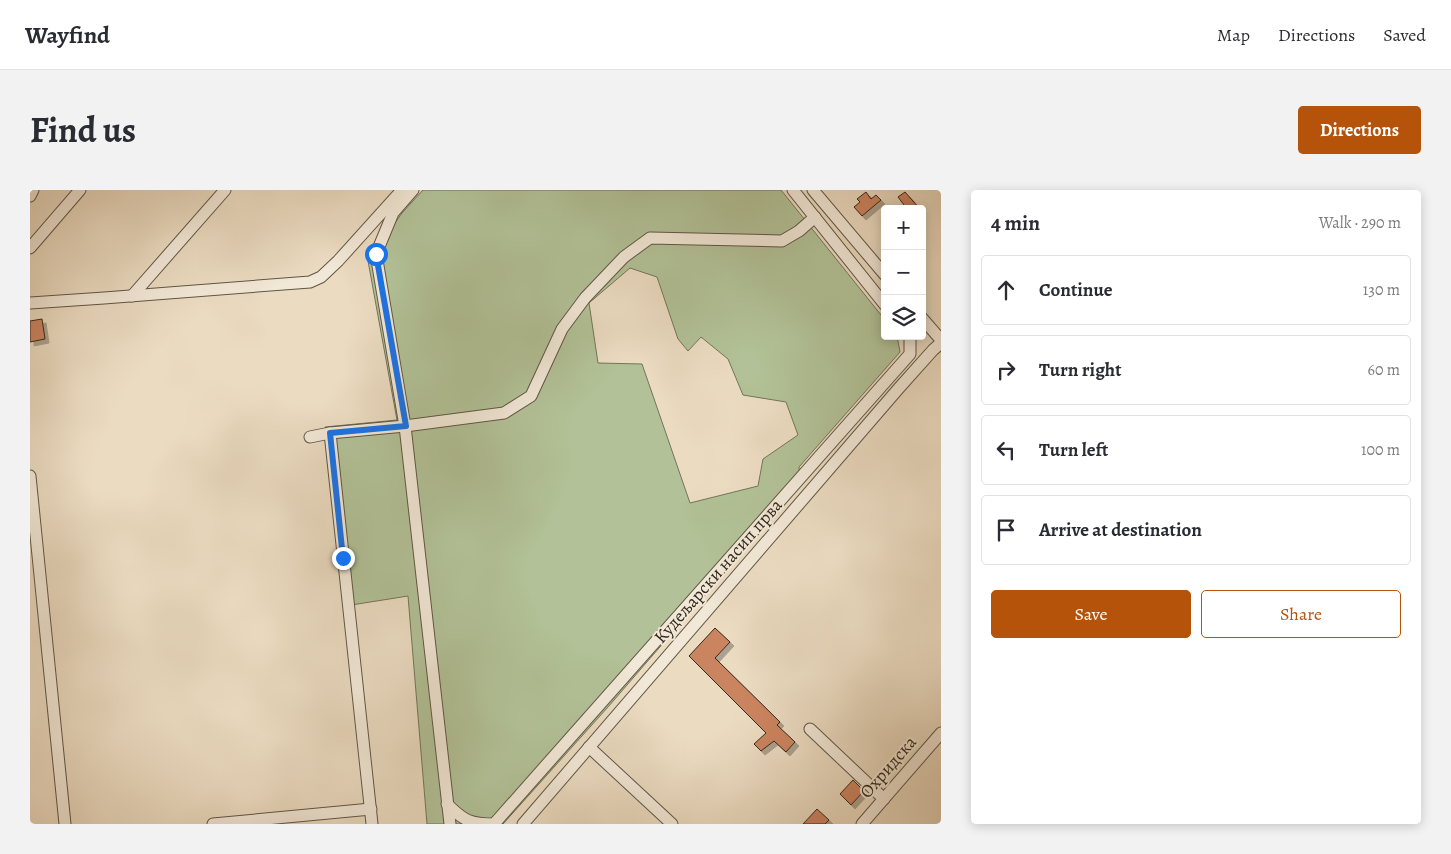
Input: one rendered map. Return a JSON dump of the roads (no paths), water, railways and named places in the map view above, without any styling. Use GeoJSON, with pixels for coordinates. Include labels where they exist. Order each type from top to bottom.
{"type":"FeatureCollection","features":[{"type":"Feature","properties":{"kind":"street"},"geometry":{"type":"LineString","coordinates":[[30,196],[33,190]]}},
{"type":"Feature","properties":{"kind":"street"},"geometry":{"type":"LineString","coordinates":[[30,248],[80,190]]}},
{"type":"Feature","properties":{"kind":"street"},"geometry":{"type":"LineString","coordinates":[[132,296],[225,190]]}},
{"type":"Feature","properties":{"kind":"street"},"geometry":{"type":"LineString","coordinates":[[30,303],[310,282],[321,277],[338,261],[402,190]]}},
{"type":"Feature","properties":{"kind":"street"},"geometry":{"type":"LineString","coordinates":[[413,190],[393,213],[376,254],[406,426],[450,824]]}},
{"type":"Feature","properties":{"kind":"street"},"geometry":{"type":"LineString","coordinates":[[793,190],[881,300]]}},
{"type":"Feature","properties":{"kind":"street"},"geometry":{"type":"LineString","coordinates":[[813,190],[881,271]]}},
{"type":"Feature","properties":{"kind":"street"},"geometry":{"type":"LineString","coordinates":[[310,437],[330,433],[406,426],[504,413],[532,396],[562,329],[585,298],[624,257],[650,238],[782,241],[799,231],[814,217]]}},
{"type":"Feature","properties":{"kind":"street"},"geometry":{"type":"LineString","coordinates":[[926,323],[941,341]]}},
{"type":"Feature","properties":{"kind":"street"},"geometry":{"type":"LineString","coordinates":[[448,804],[460,817],[477,824],[494,824],[910,354],[910,340]]}},
{"type":"Feature","properties":{"kind":"street","name":"Кудељарски насип прва"},"geometry":{"type":"LineString","coordinates":[[523,824],[941,341]]}},
{"type":"Feature","properties":{"kind":"street"},"geometry":{"type":"LineString","coordinates":[[330,433],[372,824]]}},
{"type":"Feature","properties":{"kind":"street"},"geometry":{"type":"LineString","coordinates":[[30,476],[65,824]]}},
{"type":"Feature","properties":{"kind":"street"},"geometry":{"type":"LineString","coordinates":[[810,729],[884,799]]}},
{"type":"Feature","properties":{"kind":"street","name":"Охридска"},"geometry":{"type":"LineString","coordinates":[[862,824],[941,733]]}},
{"type":"Feature","properties":{"kind":"street"},"geometry":{"type":"LineString","coordinates":[[589,747],[672,824]]}},
{"type":"Feature","properties":{"kind":"street"},"geometry":{"type":"LineString","coordinates":[[212,824],[371,809]]}}]}
